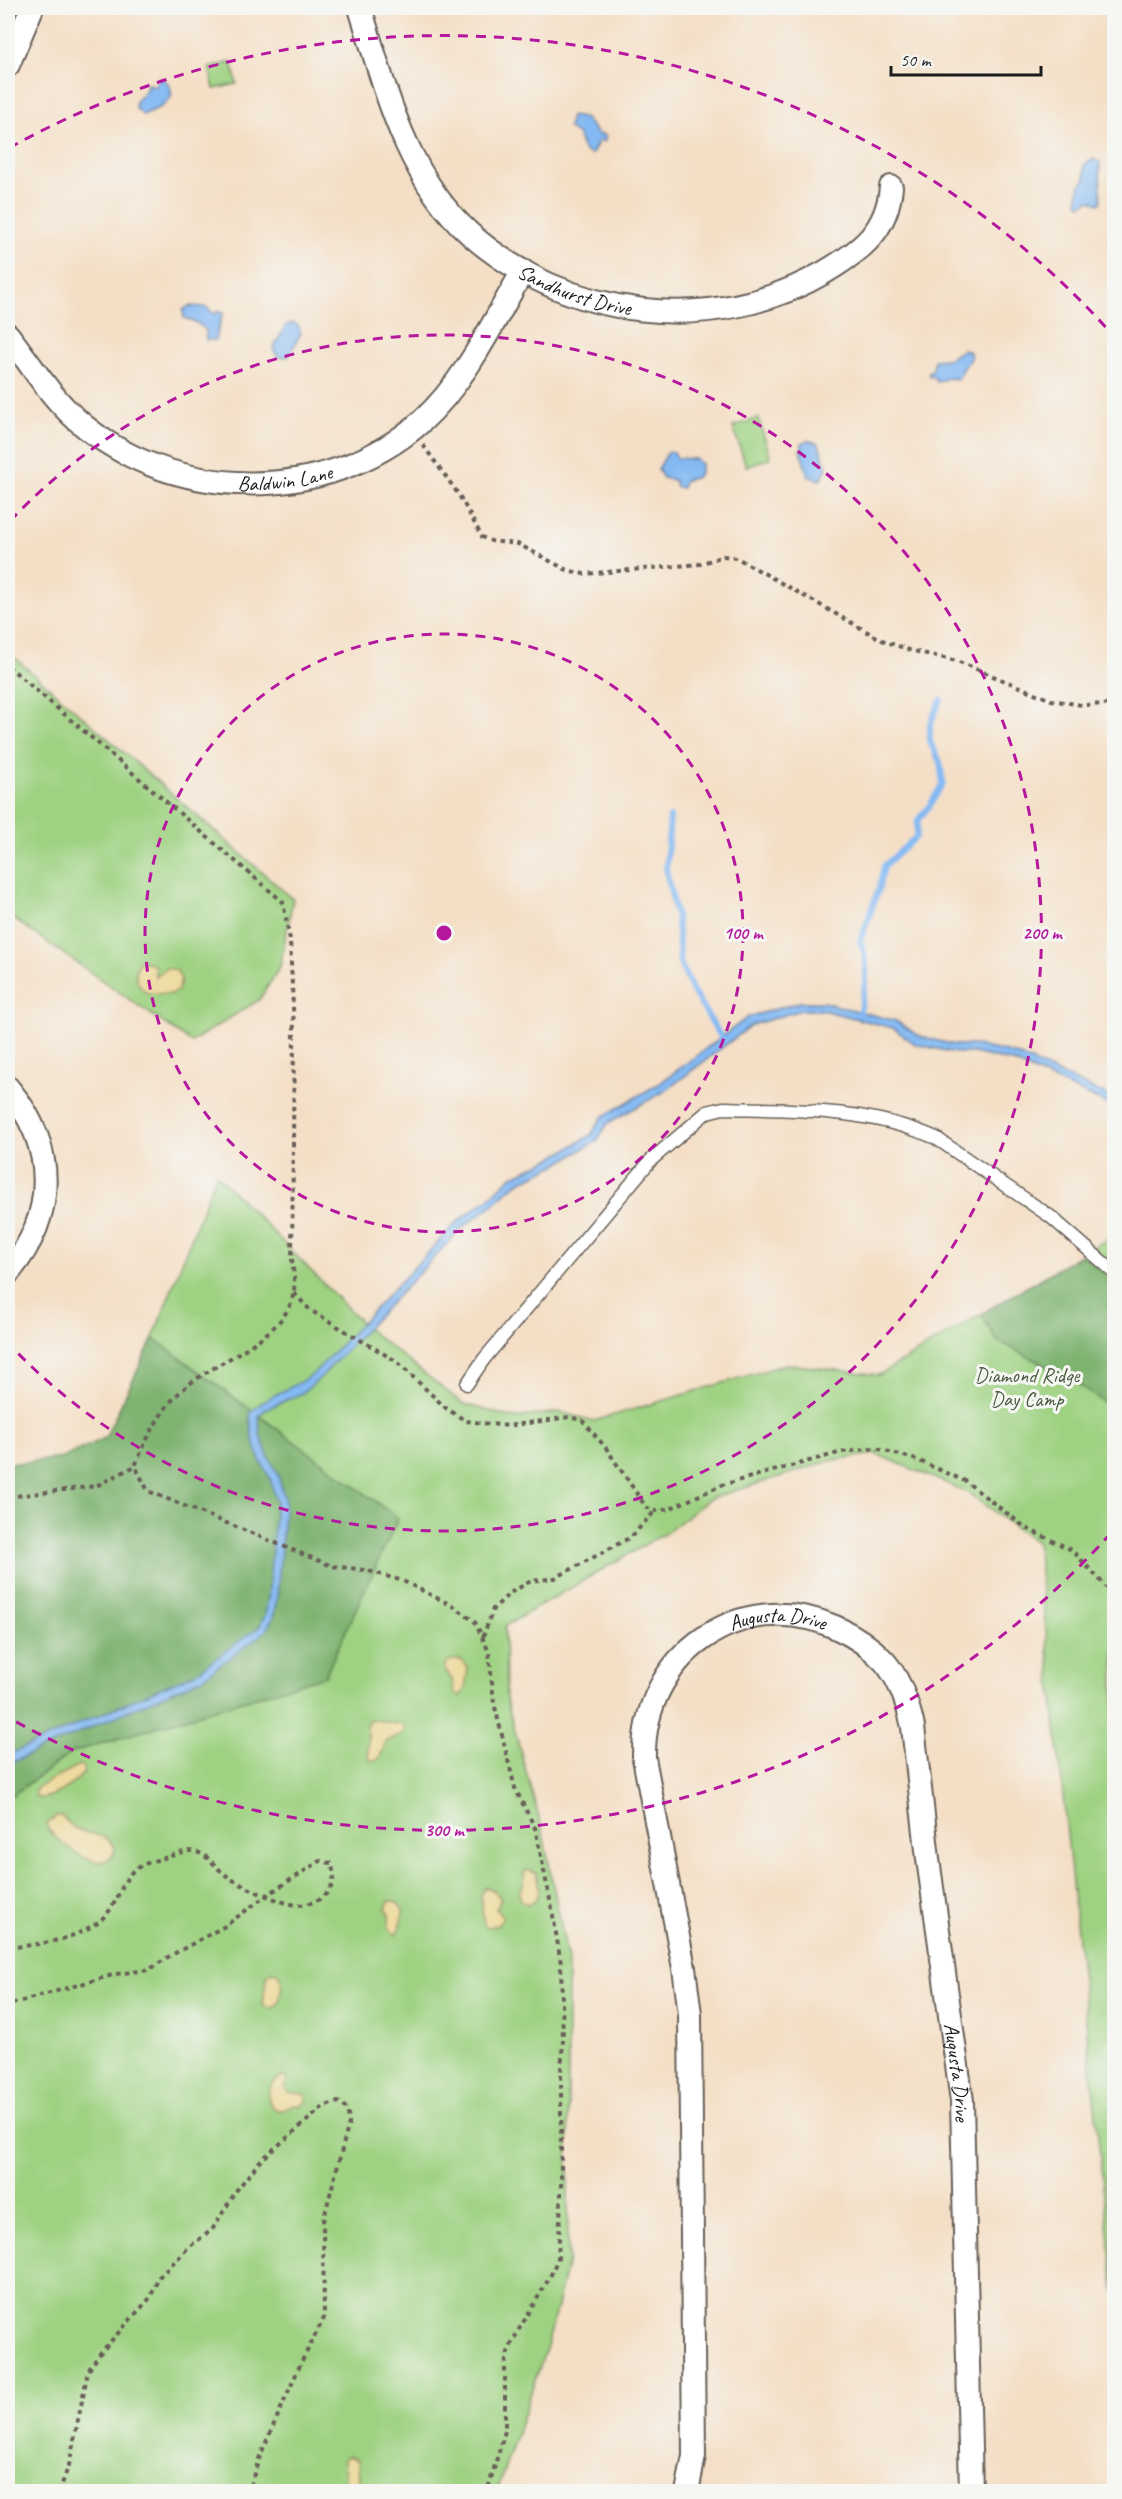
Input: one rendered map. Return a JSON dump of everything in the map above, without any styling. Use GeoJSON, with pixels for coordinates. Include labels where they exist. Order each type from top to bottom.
{"type":"FeatureCollection","features":[{"type":"Feature","properties":{"kind":"street"},"geometry":{"type":"LineString","coordinates":[[8,65],[32,8]]}},
{"type":"Feature","properties":{"kind":"street","name":"Sandhurst Drive"},"geometry":{"type":"LineString","coordinates":[[360,8],[392,109],[419,169],[441,202],[469,233],[493,253],[543,283],[586,300],[633,309],[682,312],[748,303],[789,290],[849,258],[879,229],[889,208],[891,187]]}},
{"type":"Feature","properties":{"kind":"street","name":"Baldwin Lane"},"geometry":{"type":"LineString","coordinates":[[8,335],[41,380],[77,420],[93,432],[144,461],[189,476],[256,484],[309,479],[357,462],[381,450],[422,421],[456,384],[523,271]]}},
{"type":"Feature","properties":{"kind":"street"},"geometry":{"type":"LineString","coordinates":[[8,1088],[34,1129],[43,1153],[46,1179],[38,1221],[30,1243],[8,1273]]}},
{"type":"Feature","properties":{"kind":"street","name":"Augusta Drive"},"geometry":{"type":"LineString","coordinates":[[687,2492],[694,2456],[690,2014],[684,1968],[644,1758],[644,1740],[654,1697],[677,1660],[691,1647],[714,1631],[731,1624],[774,1615],[794,1615],[821,1621],[848,1633],[871,1648],[885,1662],[896,1679],[909,1708],[913,1727],[928,1859],[962,2101],[971,2492]]}},
{"type":"Feature","properties":{"kind":"lane"},"geometry":{"type":"LineString","coordinates":[[467,1384],[484,1359],[651,1160],[707,1112],[723,1108],[838,1112],[918,1131],[936,1138],[1051,1217],[1114,1272]]}},
{"type":"Feature","properties":{"kind":"path"},"geometry":{"type":"LineString","coordinates":[[411,429],[459,495],[482,537],[490,541],[518,544],[567,570],[584,574],[700,564],[723,556],[737,558],[882,640],[909,650],[957,661],[1051,700],[1082,705],[1114,704]]}},
{"type":"Feature","properties":{"kind":"path"},"geometry":{"type":"LineString","coordinates":[[8,666],[283,902],[290,940],[294,1030],[292,1259],[294,1293],[284,1316],[267,1335],[219,1363],[185,1387],[151,1429],[135,1466],[96,1486],[8,1497]]}},
{"type":"Feature","properties":{"kind":"path"},"geometry":{"type":"LineString","coordinates":[[294,1293],[310,1310],[396,1361],[447,1409],[466,1421],[508,1425],[568,1417],[582,1420],[606,1448],[646,1507],[655,1511],[669,1509],[702,1493],[733,1482],[842,1452],[876,1448],[917,1460],[965,1481],[1026,1528],[1072,1550],[1110,1591],[1114,1602]]}},
{"type":"Feature","properties":{"kind":"path"},"geometry":{"type":"LineString","coordinates":[[135,1466],[148,1491],[332,1566],[365,1570],[404,1581],[455,1607],[475,1622],[489,1652],[495,1703],[515,1788],[535,1828],[552,1909],[561,1964],[563,2040],[558,2258],[550,2277],[508,2352],[505,2366],[505,2431],[487,2492]]}},
{"type":"Feature","properties":{"kind":"path"},"geometry":{"type":"LineString","coordinates":[[483,1637],[493,1609],[510,1593],[531,1581],[555,1578],[614,1547],[631,1537],[655,1511]]}},
{"type":"Feature","properties":{"kind":"path"},"geometry":{"type":"LineString","coordinates":[[8,1948],[53,1942],[74,1936],[96,1923],[107,1913],[118,1900],[132,1873],[138,1868],[144,1864],[189,1851],[200,1853],[210,1859],[216,1867],[240,1885],[267,1895],[297,1905],[316,1901],[325,1896],[334,1881],[330,1863],[320,1861],[267,1895],[225,1926],[149,1970],[116,1974],[8,2005]]}},
{"type":"Feature","properties":{"kind":"path"},"geometry":{"type":"LineString","coordinates":[[59,2492],[69,2465],[86,2377],[101,2352],[150,2298],[159,2277],[190,2246],[212,2230],[236,2191],[260,2161],[323,2107],[338,2102],[345,2105],[349,2123],[323,2221],[324,2318],[301,2362],[260,2456],[248,2492]]}},
{"type":"Feature","properties":{"kind":"green space"},"geometry":{"type":"Polygon","coordinates":[[[232,62],[237,84],[214,89],[209,68],[232,62]]]}},
{"type":"Feature","properties":{"kind":"green space"},"geometry":{"type":"Polygon","coordinates":[[[758,418],[771,458],[746,466],[733,427],[758,418]]]}},
{"type":"Feature","properties":{"kind":"green space"},"geometry":{"type":"Polygon","coordinates":[[[8,652],[293,899],[280,967],[259,1000],[191,1042],[8,915],[8,652]]]}},
{"type":"Feature","properties":{"kind":"green space","name":"Diamond Ridge Day Camp"},"geometry":{"type":"Polygon","coordinates":[[[216,1174],[369,1330],[462,1403],[514,1418],[559,1412],[594,1421],[787,1364],[879,1375],[1114,1235],[1114,2292],[1037,1543],[967,1492],[876,1454],[833,1460],[709,1499],[669,1531],[505,1626],[506,1699],[542,1829],[568,1960],[568,2261],[548,2343],[497,2491],[8,2491],[8,1798],[73,1752],[325,1676],[398,1518],[153,1338],[216,1174]]]}},
{"type":"Feature","properties":{"kind":"green space"},"geometry":{"type":"Polygon","coordinates":[[[1082,1255],[1114,1282],[1114,1410],[1071,1379],[996,1340],[981,1314],[1082,1255]]]}},
{"type":"Feature","properties":{"kind":"green space"},"geometry":{"type":"Polygon","coordinates":[[[153,1338],[398,1518],[325,1676],[73,1752],[8,1798],[8,1464],[62,1458],[105,1438],[153,1338]]]}},
{"type":"Feature","properties":{"kind":"sand"},"geometry":{"type":"Polygon","coordinates":[[[140,961],[155,966],[155,977],[167,968],[176,970],[181,979],[178,991],[170,994],[147,993],[136,978],[136,970],[140,961]]]}},
{"type":"Feature","properties":{"kind":"sand"},"geometry":{"type":"Polygon","coordinates":[[[461,1660],[468,1668],[465,1689],[460,1696],[455,1694],[452,1679],[444,1669],[446,1663],[461,1660]]]}},
{"type":"Feature","properties":{"kind":"sand"},"geometry":{"type":"Polygon","coordinates":[[[369,1719],[403,1725],[405,1728],[403,1733],[386,1742],[379,1759],[373,1761],[368,1755],[366,1727],[369,1719]]]}},
{"type":"Feature","properties":{"kind":"sand"},"geometry":{"type":"Polygon","coordinates":[[[79,1765],[82,1766],[84,1772],[69,1786],[48,1797],[36,1797],[35,1791],[38,1787],[79,1765]]]}},
{"type":"Feature","properties":{"kind":"sand"},"geometry":{"type":"Polygon","coordinates":[[[56,1816],[61,1816],[76,1829],[108,1840],[115,1850],[110,1859],[102,1862],[92,1860],[81,1856],[61,1842],[47,1828],[48,1823],[56,1816]]]}},
{"type":"Feature","properties":{"kind":"sand"},"geometry":{"type":"Polygon","coordinates":[[[529,1870],[536,1873],[539,1892],[536,1899],[527,1904],[521,1901],[519,1893],[524,1883],[524,1872],[529,1870]]]}},
{"type":"Feature","properties":{"kind":"sand"},"geometry":{"type":"Polygon","coordinates":[[[487,1887],[501,1899],[496,1909],[503,1916],[498,1925],[487,1927],[484,1925],[481,1897],[483,1890],[487,1887]]]}},
{"type":"Feature","properties":{"kind":"sand"},"geometry":{"type":"Polygon","coordinates":[[[389,1901],[395,1901],[403,1909],[402,1922],[396,1935],[389,1929],[389,1915],[386,1908],[389,1901]]]}},
{"type":"Feature","properties":{"kind":"sand"},"geometry":{"type":"Polygon","coordinates":[[[271,1971],[277,1972],[282,1982],[279,2003],[271,2009],[263,2005],[266,1978],[271,1971]]]}},
{"type":"Feature","properties":{"kind":"sand"},"geometry":{"type":"Polygon","coordinates":[[[281,2077],[287,2078],[285,2088],[288,2092],[304,2094],[307,2099],[302,2106],[292,2105],[280,2111],[272,2107],[269,2099],[270,2090],[281,2077]]]}},
{"type":"Feature","properties":{"kind":"sand"},"geometry":{"type":"Polygon","coordinates":[[[349,2456],[358,2460],[359,2484],[363,2491],[346,2491],[344,2459],[349,2456]]]}},
{"type":"Feature","properties":{"kind":"water"},"geometry":{"type":"Polygon","coordinates":[[[158,78],[169,84],[171,97],[163,106],[143,115],[135,108],[136,101],[146,90],[147,84],[155,86],[158,78]]]}},
{"type":"Feature","properties":{"kind":"water"},"geometry":{"type":"Polygon","coordinates":[[[571,116],[584,118],[599,135],[604,134],[606,137],[604,142],[599,140],[592,154],[584,150],[578,135],[568,128],[571,116]]]}},
{"type":"Feature","properties":{"kind":"water"},"geometry":{"type":"Polygon","coordinates":[[[1094,159],[1100,163],[1101,202],[1099,204],[1090,200],[1081,205],[1078,202],[1079,186],[1085,180],[1084,165],[1094,159]]]}},
{"type":"Feature","properties":{"kind":"water"},"geometry":{"type":"Polygon","coordinates":[[[189,306],[206,307],[214,314],[218,311],[223,313],[215,340],[206,340],[206,330],[197,323],[184,318],[183,310],[189,306]]]}},
{"type":"Feature","properties":{"kind":"water"},"geometry":{"type":"Polygon","coordinates":[[[293,323],[298,325],[301,333],[288,357],[278,357],[273,349],[286,325],[293,323]]]}},
{"type":"Feature","properties":{"kind":"water"},"geometry":{"type":"Polygon","coordinates":[[[963,349],[970,352],[971,359],[962,369],[958,379],[948,378],[937,382],[934,377],[929,376],[929,371],[933,370],[934,360],[948,359],[963,349]]]}},
{"type":"Feature","properties":{"kind":"water"},"geometry":{"type":"Polygon","coordinates":[[[808,440],[819,444],[827,469],[820,480],[808,476],[800,450],[802,443],[808,440]]]}},
{"type":"Feature","properties":{"kind":"water"},"geometry":{"type":"Polygon","coordinates":[[[668,452],[674,452],[677,458],[696,459],[701,464],[700,473],[695,478],[685,480],[682,488],[676,487],[674,480],[663,478],[658,469],[668,452]]]}},
{"type":"Feature","properties":{"kind":"water"},"geometry":{"type":"Polygon","coordinates":[[[800,1002],[823,1002],[896,1021],[919,1036],[955,1045],[974,1045],[1015,1054],[1114,1098],[1114,1107],[1013,1062],[915,1044],[893,1028],[822,1010],[801,1010],[752,1025],[665,1091],[608,1123],[597,1141],[558,1164],[516,1184],[463,1227],[318,1380],[302,1393],[266,1409],[259,1416],[260,1434],[278,1475],[285,1500],[277,1599],[273,1618],[265,1632],[201,1679],[8,1764],[8,1755],[197,1672],[259,1627],[265,1615],[268,1598],[276,1501],[270,1478],[260,1460],[252,1436],[250,1413],[257,1406],[313,1374],[458,1221],[489,1198],[511,1177],[554,1157],[591,1135],[602,1117],[660,1083],[748,1017],[800,1002]]]}},
{"type":"Feature","properties":{"kind":"waterway"},"geometry":{"type":"LineString","coordinates":[[859,1015],[866,969],[866,960],[860,942],[879,888],[884,866],[916,837],[918,820],[943,783],[940,762],[930,742],[930,724],[941,700]]}},
{"type":"Feature","properties":{"kind":"waterway"},"geometry":{"type":"LineString","coordinates":[[670,817],[666,870],[677,919],[680,963],[693,992],[723,1040]]}}]}
